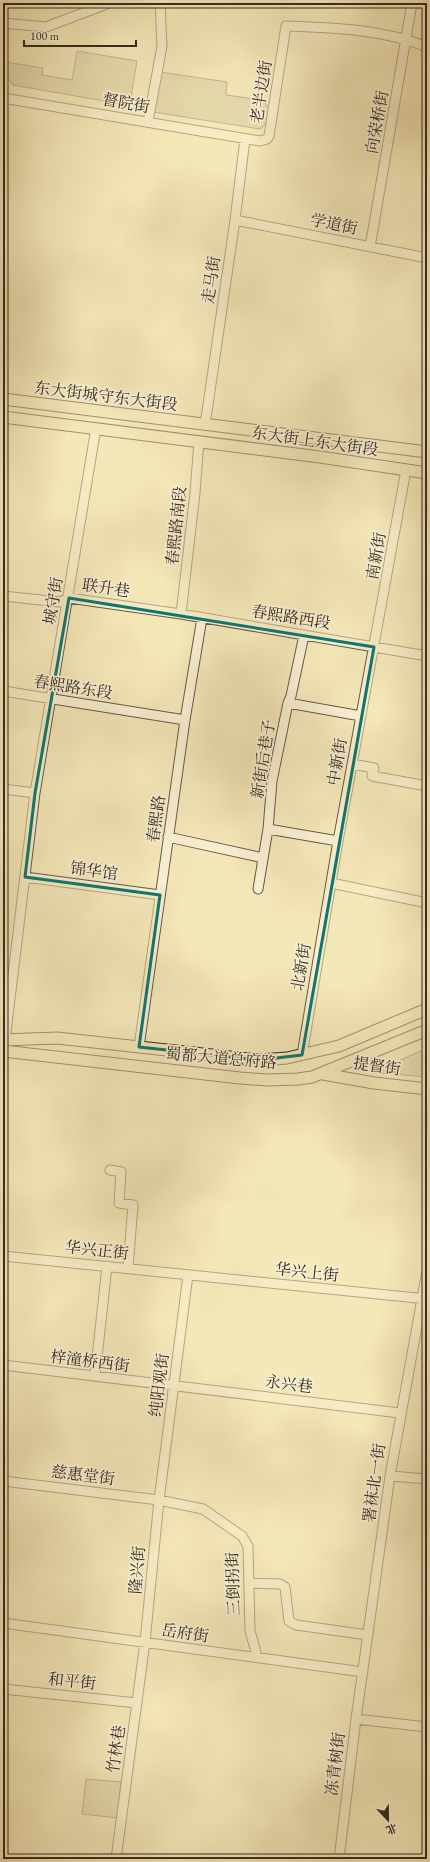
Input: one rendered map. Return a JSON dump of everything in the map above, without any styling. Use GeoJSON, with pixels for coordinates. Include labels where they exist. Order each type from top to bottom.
{"type":"FeatureCollection","features":[{"type":"Feature","properties":{"kind":"main road","name":"东大街城守东大街段"},"geometry":{"type":"LineString","coordinates":[[3,399],[205,425]]}},
{"type":"Feature","properties":{"kind":"main road","name":"东大街城守东大街段"},"geometry":{"type":"LineString","coordinates":[[3,417],[199,441]]}},
{"type":"Feature","properties":{"kind":"main road","name":"东大街上东大街段"},"geometry":{"type":"LineString","coordinates":[[205,425],[427,452]]}},
{"type":"Feature","properties":{"kind":"main road","name":"东大街上东大街段"},"geometry":{"type":"LineString","coordinates":[[199,441],[331,458],[427,473]]}},
{"type":"Feature","properties":{"kind":"main road","name":"蜀都大道总府路"},"geometry":{"type":"LineString","coordinates":[[4,1044],[57,1038],[259,1060],[302,1055],[339,1046],[427,1009]]}},
{"type":"Feature","properties":{"kind":"main road","name":"蜀都大道总府路"},"geometry":{"type":"LineString","coordinates":[[4,1044],[268,1080],[298,1079],[322,1074],[427,1030]]}},
{"type":"Feature","properties":{"kind":"main road","name":"提督街"},"geometry":{"type":"LineString","coordinates":[[322,1074],[374,1083],[427,1089]]}},
{"type":"Feature","properties":{"kind":"street"},"geometry":{"type":"LineString","coordinates":[[3,23],[46,28],[109,3]]}},
{"type":"Feature","properties":{"kind":"street"},"geometry":{"type":"LineString","coordinates":[[148,122],[162,46],[160,3]]}},
{"type":"Feature","properties":{"kind":"street","name":"向荣桥街"},"geometry":{"type":"LineString","coordinates":[[370,247],[412,3]]}},
{"type":"Feature","properties":{"kind":"street","name":"老半边街"},"geometry":{"type":"LineString","coordinates":[[245,139],[260,141],[267,139],[270,136],[286,26],[361,31],[406,39]]}},
{"type":"Feature","properties":{"kind":"street"},"geometry":{"type":"LineString","coordinates":[[406,39],[427,47]]}},
{"type":"Feature","properties":{"kind":"street","name":"督院街"},"geometry":{"type":"LineString","coordinates":[[3,98],[245,139]]}},
{"type":"Feature","properties":{"kind":"street","name":"走马街"},"geometry":{"type":"LineString","coordinates":[[205,425],[235,220],[245,139]]}},
{"type":"Feature","properties":{"kind":"street","name":"学道街"},"geometry":{"type":"LineString","coordinates":[[235,220],[427,258]]}},
{"type":"Feature","properties":{"kind":"street","name":"城守街"},"geometry":{"type":"LineString","coordinates":[[4,1044],[35,793],[52,699],[96,428]]}},
{"type":"Feature","properties":{"kind":"street","name":"春熙路南段"},"geometry":{"type":"LineString","coordinates":[[182,614],[195,494],[199,441]]}},
{"type":"Feature","properties":{"kind":"street","name":"南新街"},"geometry":{"type":"LineString","coordinates":[[374,647],[406,470]]}},
{"type":"Feature","properties":{"kind":"street","name":"联升巷"},"geometry":{"type":"LineString","coordinates":[[3,596],[60,602],[68,598],[182,614]]}},
{"type":"Feature","properties":{"kind":"street"},"geometry":{"type":"LineString","coordinates":[[182,614],[202,618]]}},
{"type":"Feature","properties":{"kind":"street","name":"春熙路西段"},"geometry":{"type":"LineString","coordinates":[[202,618],[427,656]]}},
{"type":"Feature","properties":{"kind":"street","name":"春熙路"},"geometry":{"type":"LineString","coordinates":[[139,1047],[185,720],[202,618]]}},
{"type":"Feature","properties":{"kind":"street","name":"新街后巷子"},"geometry":{"type":"LineString","coordinates":[[258,889],[268,830],[272,781],[288,702],[291,696],[304,635]]}},
{"type":"Feature","properties":{"kind":"street","name":"中新街"},"geometry":{"type":"LineString","coordinates":[[331,883],[374,647]]}},
{"type":"Feature","properties":{"kind":"street","name":"春熙路东段"},"geometry":{"type":"LineString","coordinates":[[3,691],[185,720]]}},
{"type":"Feature","properties":{"kind":"street"},"geometry":{"type":"LineString","coordinates":[[288,702],[361,716]]}},
{"type":"Feature","properties":{"kind":"street"},"geometry":{"type":"LineString","coordinates":[[352,764],[374,768],[372,776],[427,786]]}},
{"type":"Feature","properties":{"kind":"street"},"geometry":{"type":"LineString","coordinates":[[3,789],[35,793]]}},
{"type":"Feature","properties":{"kind":"street"},"geometry":{"type":"LineString","coordinates":[[268,830],[338,841]]}},
{"type":"Feature","properties":{"kind":"street"},"geometry":{"type":"LineString","coordinates":[[168,837],[263,858]]}},
{"type":"Feature","properties":{"kind":"street","name":"锦华馆"},"geometry":{"type":"LineString","coordinates":[[25,877],[160,895]]}},
{"type":"Feature","properties":{"kind":"street"},"geometry":{"type":"LineString","coordinates":[[331,883],[427,903]]}},
{"type":"Feature","properties":{"kind":"street","name":"北新街"},"geometry":{"type":"LineString","coordinates":[[302,1055],[331,883]]}},
{"type":"Feature","properties":{"kind":"street"},"geometry":{"type":"LineString","coordinates":[[110,1170],[121,1172],[119,1203],[133,1205],[128,1268]]}},
{"type":"Feature","properties":{"kind":"street","name":"华兴正街"},"geometry":{"type":"LineString","coordinates":[[3,1256],[188,1275]]}},
{"type":"Feature","properties":{"kind":"street"},"geometry":{"type":"LineString","coordinates":[[95,1376],[107,1266]]}},
{"type":"Feature","properties":{"kind":"street","name":"署袜北一街"},"geometry":{"type":"LineString","coordinates":[[363,1672],[400,1413],[425,1299],[427,1271]]}},
{"type":"Feature","properties":{"kind":"street","name":"华兴上街"},"geometry":{"type":"LineString","coordinates":[[188,1275],[425,1299]]}},
{"type":"Feature","properties":{"kind":"street","name":"纯阳观街"},"geometry":{"type":"LineString","coordinates":[[159,1500],[188,1275]]}},
{"type":"Feature","properties":{"kind":"street","name":"梓潼桥西街"},"geometry":{"type":"LineString","coordinates":[[3,1365],[174,1386]]}},
{"type":"Feature","properties":{"kind":"street","name":"永兴巷"},"geometry":{"type":"LineString","coordinates":[[174,1386],[400,1413]]}},
{"type":"Feature","properties":{"kind":"street"},"geometry":{"type":"LineString","coordinates":[[390,1476],[427,1479]]}},
{"type":"Feature","properties":{"kind":"street","name":"慈惠堂街"},"geometry":{"type":"LineString","coordinates":[[3,1481],[159,1500]]}},
{"type":"Feature","properties":{"kind":"street","name":"三倒拐街"},"geometry":{"type":"LineString","coordinates":[[159,1500],[203,1509],[242,1536],[248,1546],[250,1631],[256,1652]]}},
{"type":"Feature","properties":{"kind":"street","name":"隆兴街"},"geometry":{"type":"LineString","coordinates":[[145,1642],[159,1500]]}},
{"type":"Feature","properties":{"kind":"street"},"geometry":{"type":"LineString","coordinates":[[249,1583],[280,1584],[285,1587],[290,1621],[296,1625],[368,1635]]}},
{"type":"Feature","properties":{"kind":"street","name":"岳府街"},"geometry":{"type":"LineString","coordinates":[[3,1623],[363,1672]]}},
{"type":"Feature","properties":{"kind":"street","name":"竹林巷"},"geometry":{"type":"LineString","coordinates":[[116,1859],[145,1642]]}},
{"type":"Feature","properties":{"kind":"street","name":"冻青树街"},"geometry":{"type":"LineString","coordinates":[[339,1859],[363,1672]]}},
{"type":"Feature","properties":{"kind":"street","name":"和平街"},"geometry":{"type":"LineString","coordinates":[[3,1690],[137,1703]]}},
{"type":"Feature","properties":{"kind":"street"},"geometry":{"type":"LineString","coordinates":[[356,1719],[427,1727]]}},
{"type":"Feature","properties":{"kind":"highlighted area"},"geometry":{"type":"Polygon","coordinates":[[[69,598],[374,647],[302,1055],[259,1060],[139,1047],[160,895],[25,877],[35,793],[69,598]]]}},
{"type":"Feature","properties":{"kind":"shaded area"},"geometry":{"type":"Polygon","coordinates":[[[77,51],[137,61],[131,97],[145,100],[144,108],[13,85],[3,72],[5,62],[43,68],[42,75],[72,80],[77,51]]]}},
{"type":"Feature","properties":{"kind":"shaded area"},"geometry":{"type":"Polygon","coordinates":[[[160,72],[227,82],[226,95],[262,100],[269,107],[266,124],[260,129],[153,112],[160,72]]]}},
{"type":"Feature","properties":{"kind":"shaded area"},"geometry":{"type":"Polygon","coordinates":[[[427,1048],[427,1077],[381,1073],[381,1069],[427,1048]]]}},
{"type":"Feature","properties":{"kind":"shaded area"},"geometry":{"type":"Polygon","coordinates":[[[86,1779],[121,1782],[118,1818],[82,1814],[86,1779]]]}}]}
